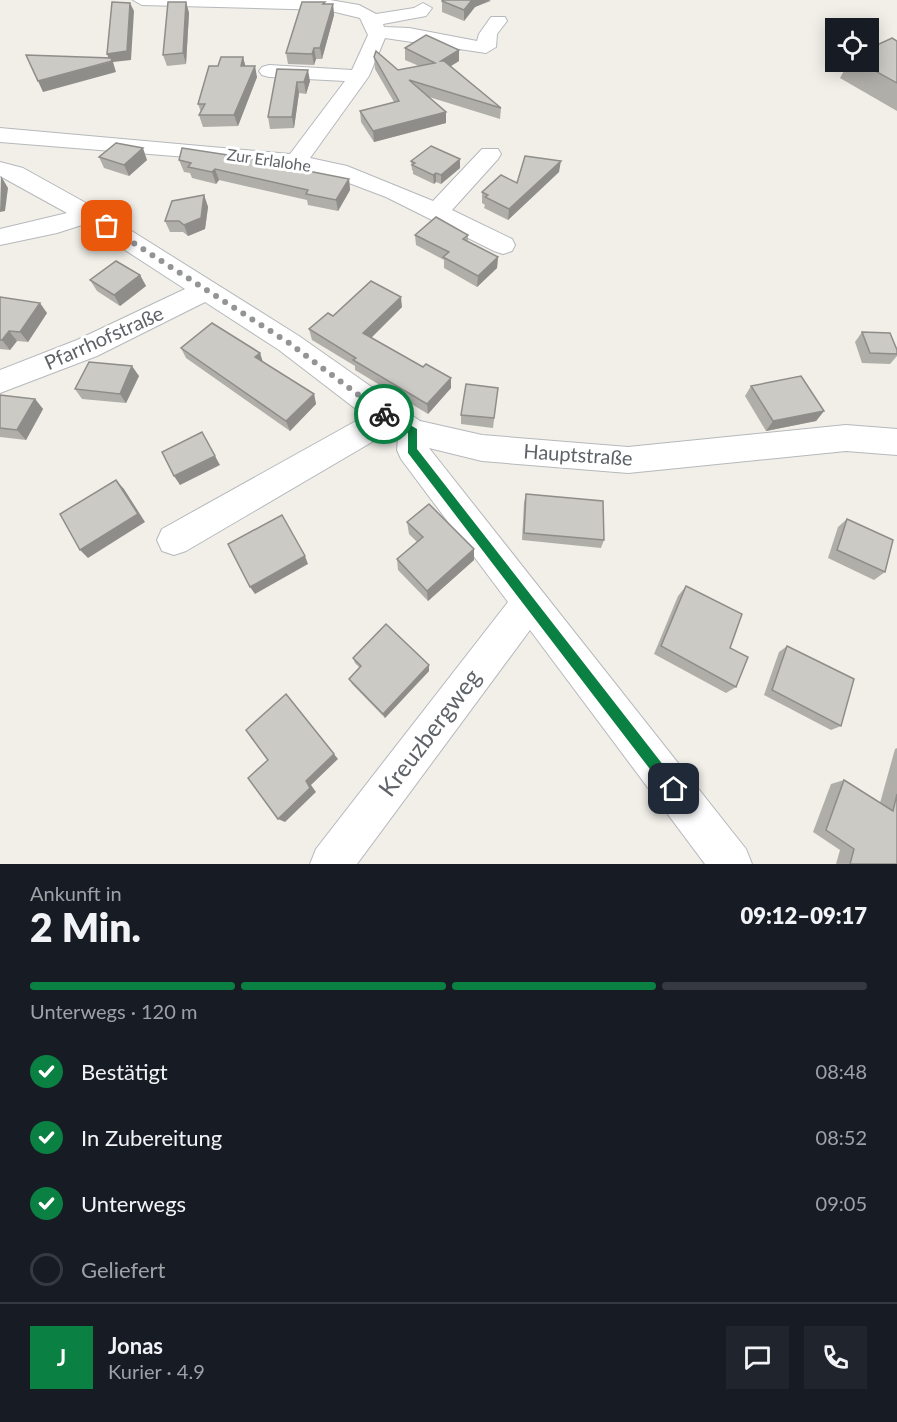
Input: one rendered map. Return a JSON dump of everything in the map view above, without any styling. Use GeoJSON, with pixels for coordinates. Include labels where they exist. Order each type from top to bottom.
{"type":"FeatureCollection","features":[{"type":"Feature","properties":{"kind":"street"},"geometry":{"type":"LineString","coordinates":[[142,0],[327,5],[353,9],[366,14],[374,26],[479,47],[486,46],[488,34],[498,21]]}},
{"type":"Feature","properties":{"kind":"street"},"geometry":{"type":"LineString","coordinates":[[374,26],[420,12],[423,8]]}},
{"type":"Feature","properties":{"kind":"street"},"geometry":{"type":"LineString","coordinates":[[296,162],[336,111],[359,76],[374,26]]}},
{"type":"Feature","properties":{"kind":"street"},"geometry":{"type":"LineString","coordinates":[[269,71],[359,76]]}},
{"type":"Feature","properties":{"kind":"street","name":"Zur Erlalohe"},"geometry":{"type":"LineString","coordinates":[[0,135],[296,162],[339,171],[437,212],[503,246]]}},
{"type":"Feature","properties":{"kind":"street"},"geometry":{"type":"LineString","coordinates":[[8,171],[57,140]]}},
{"type":"Feature","properties":{"kind":"street"},"geometry":{"type":"LineString","coordinates":[[437,212],[490,154]]}},
{"type":"Feature","properties":{"kind":"street","name":"Hauptstraße"},"geometry":{"type":"LineString","coordinates":[[8,171],[87,214],[289,343],[401,424],[482,447],[628,460],[846,438],[897,442]]}},
{"type":"Feature","properties":{"kind":"street"},"geometry":{"type":"LineString","coordinates":[[0,237],[57,225],[87,214]]}},
{"type":"Feature","properties":{"kind":"street","name":"Pfarrhofstraße"},"geometry":{"type":"LineString","coordinates":[[0,382],[87,348],[206,291]]}},
{"type":"Feature","properties":{"kind":"street"},"geometry":{"type":"LineString","coordinates":[[174,540],[401,424],[412,450],[731,864]]}},
{"type":"Feature","properties":{"kind":"street","name":"Kreuzbergweg"},"geometry":{"type":"LineString","coordinates":[[331,864],[530,601]]}},
{"type":"Feature","properties":{"kind":"building"},"geometry":{"type":"Polygon","coordinates":[[[443,0],[472,0],[464,10],[443,0]]]}},
{"type":"Feature","properties":{"kind":"building"},"geometry":{"type":"Polygon","coordinates":[[[112,2],[130,3],[127,51],[107,54],[112,2]]]}},
{"type":"Feature","properties":{"kind":"building"},"geometry":{"type":"Polygon","coordinates":[[[168,2],[186,2],[183,53],[163,55],[168,2]]]}},
{"type":"Feature","properties":{"kind":"building"},"geometry":{"type":"Polygon","coordinates":[[[302,2],[333,4],[320,48],[314,48],[312,54],[286,53],[302,2]]]}},
{"type":"Feature","properties":{"kind":"building"},"geometry":{"type":"Polygon","coordinates":[[[426,35],[459,50],[441,61],[444,61],[501,108],[409,80],[446,112],[373,131],[360,111],[399,101],[374,57],[376,51],[398,70],[435,63],[405,48],[426,35]]]}},
{"type":"Feature","properties":{"kind":"building"},"geometry":{"type":"Polygon","coordinates":[[[892,38],[897,41],[897,83],[877,72],[879,72],[879,44],[892,38]]]}},
{"type":"Feature","properties":{"kind":"building"},"geometry":{"type":"Polygon","coordinates":[[[26,55],[111,58],[112,61],[38,81],[26,55]]]}},
{"type":"Feature","properties":{"kind":"building"},"geometry":{"type":"Polygon","coordinates":[[[221,57],[243,57],[241,66],[255,66],[234,115],[199,115],[205,104],[198,104],[209,66],[218,66],[221,57]]]}},
{"type":"Feature","properties":{"kind":"building"},"geometry":{"type":"Polygon","coordinates":[[[277,69],[308,70],[304,82],[297,82],[292,117],[268,117],[277,69]]]}},
{"type":"Feature","properties":{"kind":"building"},"geometry":{"type":"Polygon","coordinates":[[[116,143],[143,148],[124,165],[99,157],[116,143]]]}},
{"type":"Feature","properties":{"kind":"building"},"geometry":{"type":"Polygon","coordinates":[[[431,146],[460,159],[441,175],[436,173],[433,175],[412,165],[415,163],[411,161],[431,146]]]}},
{"type":"Feature","properties":{"kind":"building"},"geometry":{"type":"Polygon","coordinates":[[[182,148],[254,159],[257,156],[291,164],[288,167],[349,179],[336,200],[306,194],[308,190],[215,169],[212,172],[188,167],[191,163],[179,160],[182,148]]]}},
{"type":"Feature","properties":{"kind":"building"},"geometry":{"type":"Polygon","coordinates":[[[525,156],[561,161],[509,209],[485,197],[488,195],[482,192],[501,175],[517,183],[525,156]]]}},
{"type":"Feature","properties":{"kind":"building"},"geometry":{"type":"Polygon","coordinates":[[[204,195],[201,218],[184,225],[179,221],[165,221],[172,201],[204,195]]]}},
{"type":"Feature","properties":{"kind":"building"},"geometry":{"type":"Polygon","coordinates":[[[436,217],[468,235],[463,239],[498,257],[478,276],[443,257],[449,252],[415,235],[436,217]]]}},
{"type":"Feature","properties":{"kind":"building"},"geometry":{"type":"Polygon","coordinates":[[[116,261],[140,275],[114,295],[90,280],[116,261]]]}},
{"type":"Feature","properties":{"kind":"building"},"geometry":{"type":"Polygon","coordinates":[[[371,281],[401,297],[363,333],[423,367],[426,364],[451,378],[427,404],[353,360],[356,358],[309,329],[328,313],[333,316],[371,281]]]}},
{"type":"Feature","properties":{"kind":"building"},"geometry":{"type":"Polygon","coordinates":[[[0,297],[40,303],[20,332],[9,331],[2,340],[0,340],[0,297]]]}},
{"type":"Feature","properties":{"kind":"building"},"geometry":{"type":"Polygon","coordinates":[[[212,323],[260,353],[255,357],[314,394],[286,421],[181,348],[212,323]]]}},
{"type":"Feature","properties":{"kind":"building"},"geometry":{"type":"Polygon","coordinates":[[[862,332],[890,333],[897,354],[870,353],[862,332]]]}},
{"type":"Feature","properties":{"kind":"building"},"geometry":{"type":"Polygon","coordinates":[[[89,362],[132,366],[120,394],[75,389],[89,362]]]}},
{"type":"Feature","properties":{"kind":"building"},"geometry":{"type":"Polygon","coordinates":[[[801,376],[824,411],[773,421],[751,386],[801,376]]]}},
{"type":"Feature","properties":{"kind":"building"},"geometry":{"type":"Polygon","coordinates":[[[466,384],[498,388],[494,418],[461,415],[466,384]]]}},
{"type":"Feature","properties":{"kind":"building"},"geometry":{"type":"Polygon","coordinates":[[[0,395],[35,399],[17,430],[0,428],[0,395]]]}},
{"type":"Feature","properties":{"kind":"building"},"geometry":{"type":"Polygon","coordinates":[[[202,432],[215,456],[174,476],[162,452],[202,432]]]}},
{"type":"Feature","properties":{"kind":"building"},"geometry":{"type":"Polygon","coordinates":[[[116,480],[138,514],[80,550],[60,514],[116,480]]]}},
{"type":"Feature","properties":{"kind":"building"},"geometry":{"type":"Polygon","coordinates":[[[526,494],[603,501],[604,540],[524,533],[526,494]]]}},
{"type":"Feature","properties":{"kind":"building"},"geometry":{"type":"Polygon","coordinates":[[[429,504],[474,549],[427,591],[397,559],[423,537],[407,522],[429,504]]]}},
{"type":"Feature","properties":{"kind":"building"},"geometry":{"type":"Polygon","coordinates":[[[282,515],[305,556],[250,587],[228,544],[282,515]]]}},
{"type":"Feature","properties":{"kind":"building"},"geometry":{"type":"Polygon","coordinates":[[[847,519],[893,540],[885,572],[837,550],[847,519]]]}},
{"type":"Feature","properties":{"kind":"building"},"geometry":{"type":"Polygon","coordinates":[[[686,586],[742,614],[730,648],[748,657],[736,687],[661,646],[686,586]]]}},
{"type":"Feature","properties":{"kind":"building"},"geometry":{"type":"Polygon","coordinates":[[[386,624],[429,665],[383,714],[349,679],[361,666],[353,658],[386,624]]]}},
{"type":"Feature","properties":{"kind":"building"},"geometry":{"type":"Polygon","coordinates":[[[787,646],[854,679],[841,726],[772,690],[787,646]]]}},
{"type":"Feature","properties":{"kind":"building"},"geometry":{"type":"Polygon","coordinates":[[[286,694],[334,754],[306,781],[310,788],[278,819],[248,778],[268,760],[246,730],[286,694]]]}},
{"type":"Feature","properties":{"kind":"building"},"geometry":{"type":"Polygon","coordinates":[[[844,780],[893,811],[897,794],[897,864],[850,864],[854,849],[826,830],[844,780]]]}},
{"type":"Feature","properties":{"kind":"way so far"},"geometry":{"type":"LineString","coordinates":[[107,226],[289,343],[384,414]]}},
{"type":"Feature","properties":{"kind":"route"},"geometry":{"type":"LineString","coordinates":[[384,414],[413,432],[412,450],[674,789]]}}]}
